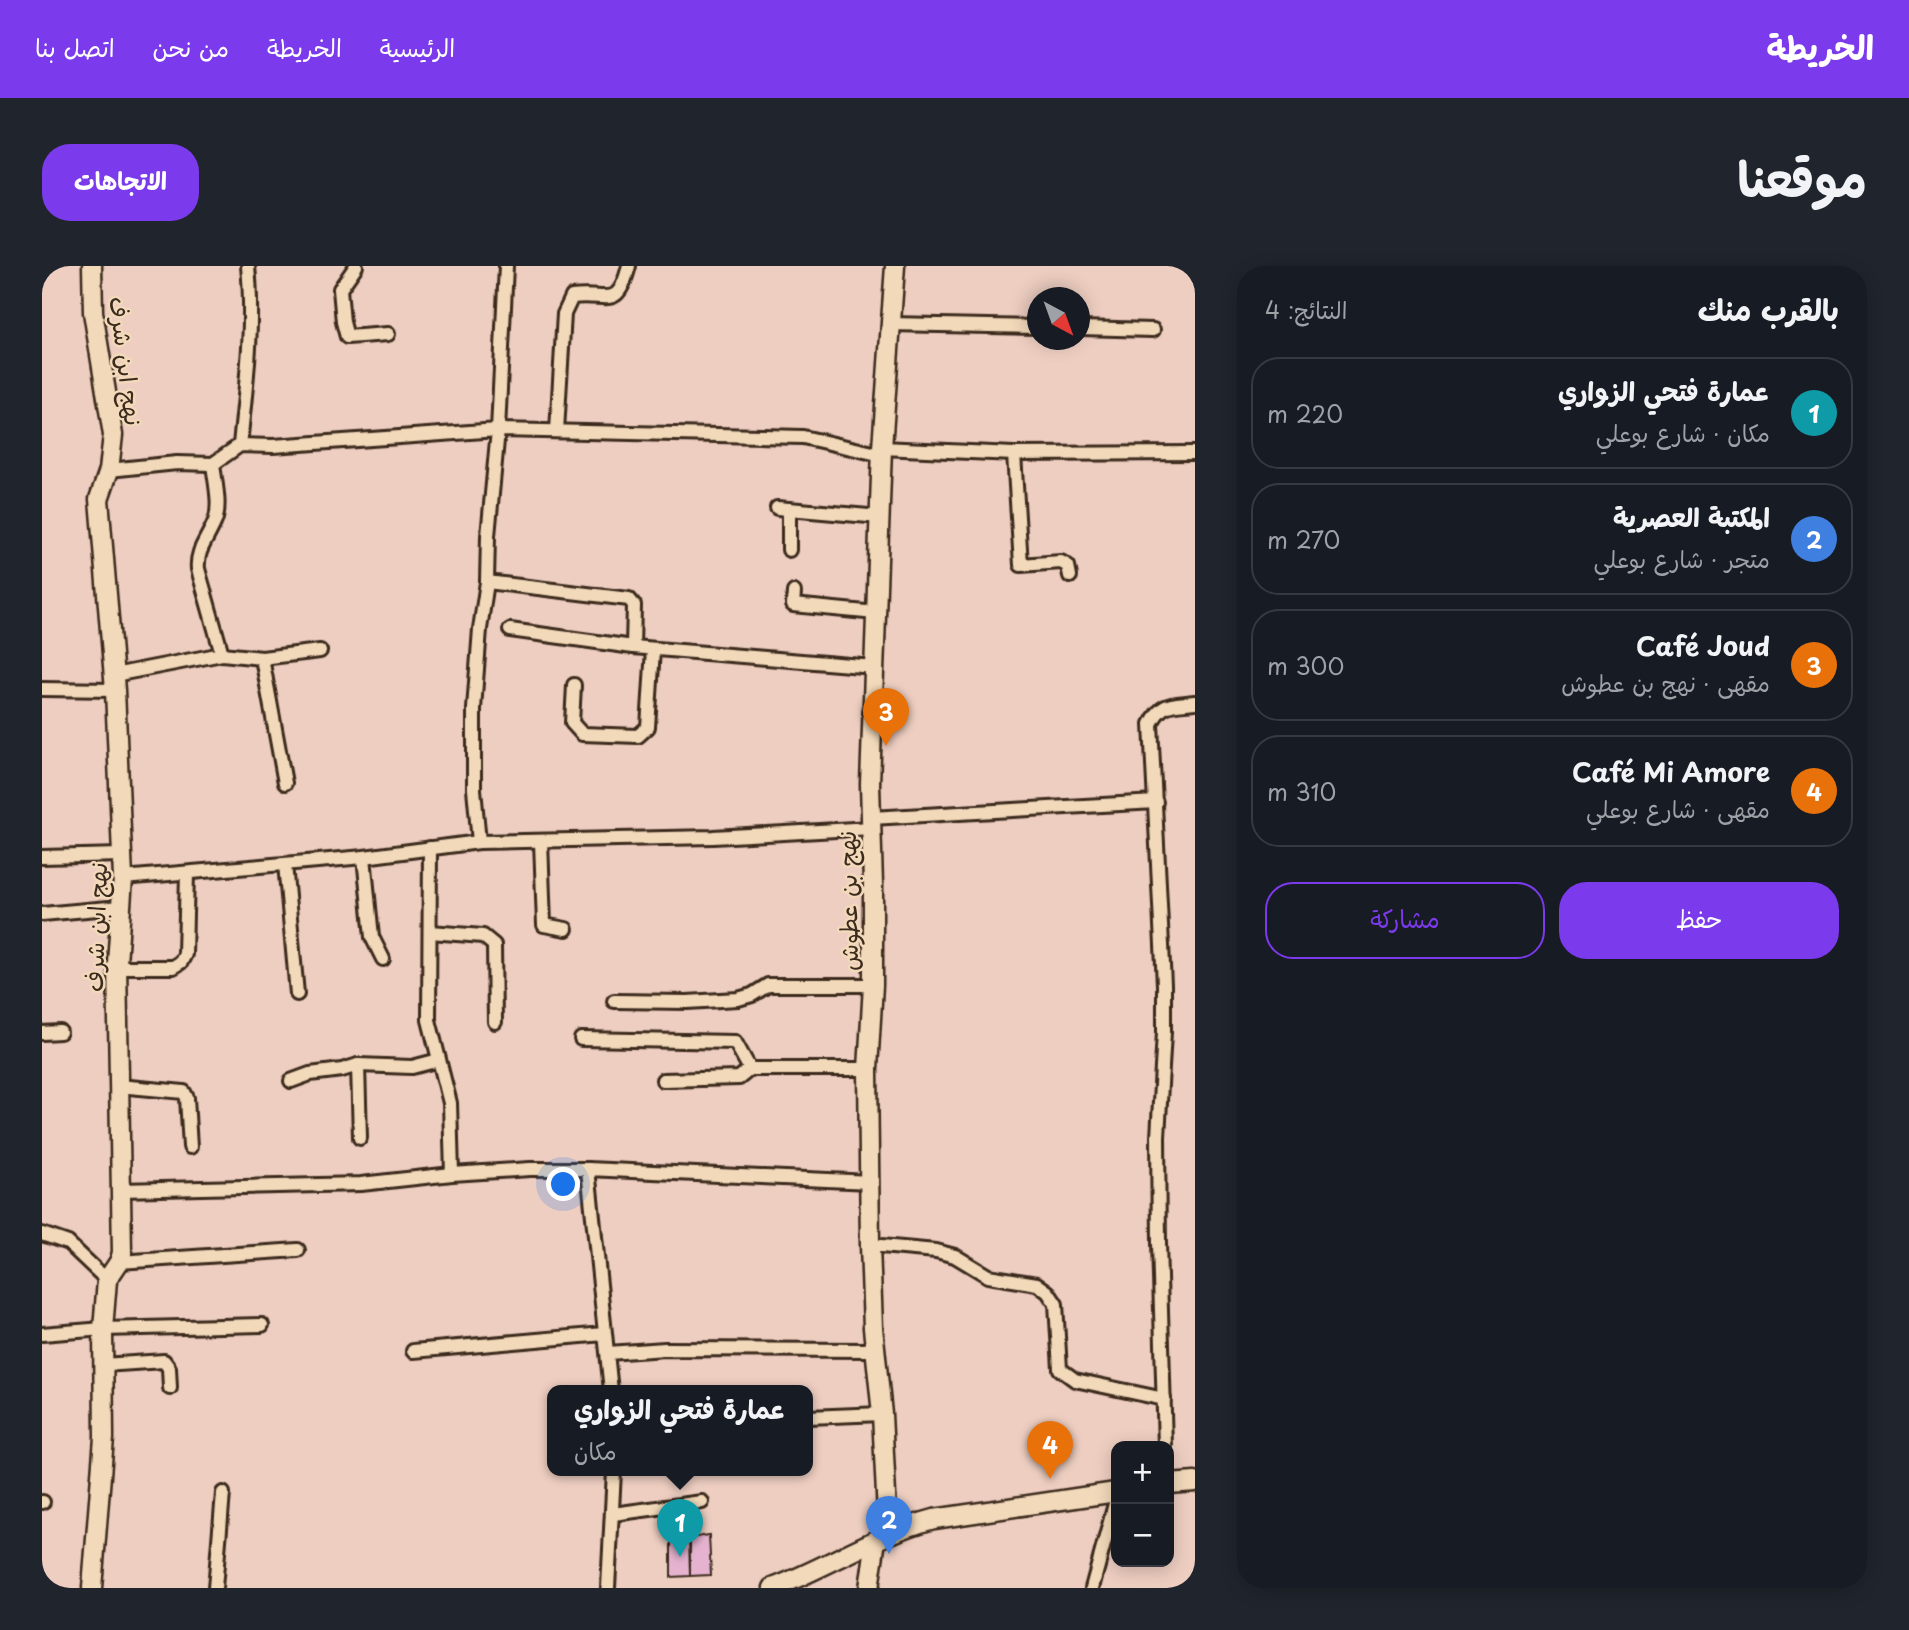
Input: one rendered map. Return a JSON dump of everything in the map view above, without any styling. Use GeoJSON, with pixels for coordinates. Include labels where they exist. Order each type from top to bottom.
{"type":"FeatureCollection","features":[{"type":"Feature","properties":{"kind":"street","name":"نهج ابن شرف"},"geometry":{"type":"LineString","coordinates":[[92,266],[93,312],[113,435],[109,470],[99,499],[114,682],[123,878],[117,967],[122,1253],[119,1262]]}},
{"type":"Feature","properties":{"kind":"street"},"geometry":{"type":"LineString","coordinates":[[240,445],[249,355],[251,298],[248,266]]}},
{"type":"Feature","properties":{"kind":"street"},"geometry":{"type":"LineString","coordinates":[[356,266],[340,289],[347,337],[388,334]]}},
{"type":"Feature","properties":{"kind":"street"},"geometry":{"type":"LineString","coordinates":[[479,842],[474,789],[474,709],[498,430],[506,266]]}},
{"type":"Feature","properties":{"kind":"street"},"geometry":{"type":"LineString","coordinates":[[557,431],[564,314],[567,304],[572,297],[609,298],[617,295],[623,288],[629,266]]}},
{"type":"Feature","properties":{"kind":"street","name":"نهج بن عطوش"},"geometry":{"type":"LineString","coordinates":[[869,1588],[882,1537],[882,1414],[875,1350],[870,1245],[869,1069],[873,985],[870,783],[882,451],[895,266]]}},
{"type":"Feature","properties":{"kind":"street"},"geometry":{"type":"LineString","coordinates":[[889,324],[1027,327]]}},
{"type":"Feature","properties":{"kind":"street"},"geometry":{"type":"LineString","coordinates":[[1090,328],[1153,330]]}},
{"type":"Feature","properties":{"kind":"street"},"geometry":{"type":"LineString","coordinates":[[109,470],[177,463],[213,464],[240,445],[273,446],[498,430],[803,437],[882,451],[1014,454],[1195,453]]}},
{"type":"Feature","properties":{"kind":"street"},"geometry":{"type":"LineString","coordinates":[[1014,454],[1021,565],[1061,562],[1068,566],[1070,576]]}},
{"type":"Feature","properties":{"kind":"street"},"geometry":{"type":"LineString","coordinates":[[213,464],[217,505],[215,520],[197,556],[198,569],[222,653]]}},
{"type":"Feature","properties":{"kind":"street"},"geometry":{"type":"LineString","coordinates":[[789,550],[783,509],[880,517]]}},
{"type":"Feature","properties":{"kind":"street"},"geometry":{"type":"LineString","coordinates":[[487,582],[629,598],[634,604],[633,647]]}},
{"type":"Feature","properties":{"kind":"street"},"geometry":{"type":"LineString","coordinates":[[794,592],[793,605],[876,613]]}},
{"type":"Feature","properties":{"kind":"street"},"geometry":{"type":"LineString","coordinates":[[510,630],[633,647],[874,667]]}},
{"type":"Feature","properties":{"kind":"street"},"geometry":{"type":"LineString","coordinates":[[574,685],[572,723],[582,734],[638,736],[648,727],[653,649]]}},
{"type":"Feature","properties":{"kind":"street"},"geometry":{"type":"LineString","coordinates":[[42,689],[114,682],[222,653],[262,658],[320,650]]}},
{"type":"Feature","properties":{"kind":"street"},"geometry":{"type":"LineString","coordinates":[[262,658],[285,783]]}},
{"type":"Feature","properties":{"kind":"street"},"geometry":{"type":"LineString","coordinates":[[1165,1441],[1158,1243],[1158,1137],[1164,985],[1151,724],[1157,712],[1165,706],[1195,702]]}},
{"type":"Feature","properties":{"kind":"street"},"geometry":{"type":"LineString","coordinates":[[123,878],[364,857],[479,842],[713,837],[1156,802]]}},
{"type":"Feature","properties":{"kind":"street"},"geometry":{"type":"LineString","coordinates":[[541,841],[544,925],[566,929]]}},
{"type":"Feature","properties":{"kind":"street"},"geometry":{"type":"LineString","coordinates":[[430,848],[429,1020],[450,1103],[452,1174]]}},
{"type":"Feature","properties":{"kind":"street"},"geometry":{"type":"LineString","coordinates":[[42,857],[122,855]]}},
{"type":"Feature","properties":{"kind":"street"},"geometry":{"type":"LineString","coordinates":[[364,857],[372,937],[383,959]]}},
{"type":"Feature","properties":{"kind":"street"},"geometry":{"type":"LineString","coordinates":[[285,864],[297,994]]}},
{"type":"Feature","properties":{"kind":"street"},"geometry":{"type":"LineString","coordinates":[[117,967],[173,967],[181,962],[184,954],[187,873]]}},
{"type":"Feature","properties":{"kind":"street"},"geometry":{"type":"LineString","coordinates":[[42,914],[120,907]]}},
{"type":"Feature","properties":{"kind":"street"},"geometry":{"type":"LineString","coordinates":[[430,932],[483,936],[494,945],[495,1023]]}},
{"type":"Feature","properties":{"kind":"street"},"geometry":{"type":"LineString","coordinates":[[614,1001],[687,1002],[738,999],[752,995],[768,985],[873,985]]}},
{"type":"Feature","properties":{"kind":"street"},"geometry":{"type":"LineString","coordinates":[[42,1033],[60,1032]]}},
{"type":"Feature","properties":{"kind":"street"},"geometry":{"type":"LineString","coordinates":[[580,1039],[735,1041],[750,1069]]}},
{"type":"Feature","properties":{"kind":"street"},"geometry":{"type":"LineString","coordinates":[[291,1081],[310,1074],[358,1065],[412,1067],[439,1060]]}},
{"type":"Feature","properties":{"kind":"street"},"geometry":{"type":"LineString","coordinates":[[358,1065],[360,1138]]}},
{"type":"Feature","properties":{"kind":"street"},"geometry":{"type":"LineString","coordinates":[[663,1080],[739,1079],[750,1069],[869,1069]]}},
{"type":"Feature","properties":{"kind":"street"},"geometry":{"type":"LineString","coordinates":[[118,1086],[184,1092],[187,1098],[190,1147]]}},
{"type":"Feature","properties":{"kind":"street"},"geometry":{"type":"LineString","coordinates":[[120,1190],[361,1184],[530,1169],[588,1169],[870,1182]]}},
{"type":"Feature","properties":{"kind":"street"},"geometry":{"type":"LineString","coordinates":[[588,1169],[611,1385]]}},
{"type":"Feature","properties":{"kind":"street"},"geometry":{"type":"LineString","coordinates":[[42,1234],[68,1243],[107,1280]]}},
{"type":"Feature","properties":{"kind":"street"},"geometry":{"type":"LineString","coordinates":[[870,1245],[936,1251],[956,1256],[988,1276],[1037,1284],[1048,1292],[1056,1304],[1060,1369],[1075,1380],[1164,1399]]}},
{"type":"Feature","properties":{"kind":"street"},"geometry":{"type":"LineString","coordinates":[[92,1588],[104,1437],[103,1329],[107,1280],[119,1262],[298,1250]]}},
{"type":"Feature","properties":{"kind":"street"},"geometry":{"type":"LineString","coordinates":[[42,1335],[103,1329],[261,1325]]}},
{"type":"Feature","properties":{"kind":"street"},"geometry":{"type":"LineString","coordinates":[[413,1351],[604,1334]]}},
{"type":"Feature","properties":{"kind":"street"},"geometry":{"type":"LineString","coordinates":[[608,1353],[664,1349],[875,1350]]}},
{"type":"Feature","properties":{"kind":"street"},"geometry":{"type":"LineString","coordinates":[[103,1365],[164,1361],[169,1368],[170,1388]]}},
{"type":"Feature","properties":{"kind":"street"},"geometry":{"type":"LineString","coordinates":[[813,1417],[882,1414]]}},
{"type":"Feature","properties":{"kind":"street"},"geometry":{"type":"LineString","coordinates":[[608,1588],[614,1476]]}},
{"type":"Feature","properties":{"kind":"street"},"geometry":{"type":"LineString","coordinates":[[1174,1484],[1195,1482]]}},
{"type":"Feature","properties":{"kind":"street"},"geometry":{"type":"LineString","coordinates":[[215,1588],[223,1493]]}},
{"type":"Feature","properties":{"kind":"street"},"geometry":{"type":"LineString","coordinates":[[773,1588],[882,1537],[934,1519],[1111,1493]]}},
{"type":"Feature","properties":{"kind":"street"},"geometry":{"type":"LineString","coordinates":[[613,1514],[702,1502]]}},
{"type":"Feature","properties":{"kind":"street"},"geometry":{"type":"LineString","coordinates":[[1092,1588],[1115,1504]]}},
{"type":"Feature","properties":{"kind":"building"},"geometry":{"type":"Polygon","coordinates":[[[709,1535],[711,1575],[690,1576],[690,1538],[709,1535]]]}},
{"type":"Feature","properties":{"kind":"building"},"geometry":{"type":"Polygon","coordinates":[[[671,1537],[689,1537],[690,1576],[671,1577],[671,1537]]]}},
{"type":"Feature","properties":{"kind":"place","name":"Café Joud"},"geometry":{"type":"Point","coordinates":[886,746]}},
{"type":"Feature","properties":{"kind":"place","name":"Café Mi Amore"},"geometry":{"type":"Point","coordinates":[1050,1479]}},
{"type":"Feature","properties":{"kind":"place","name":"المكتبة العصرية"},"geometry":{"type":"Point","coordinates":[889,1554]}},
{"type":"Feature","properties":{"kind":"place","name":"عمارة فتحي الزواري"},"geometry":{"type":"Point","coordinates":[680,1557]}}]}
